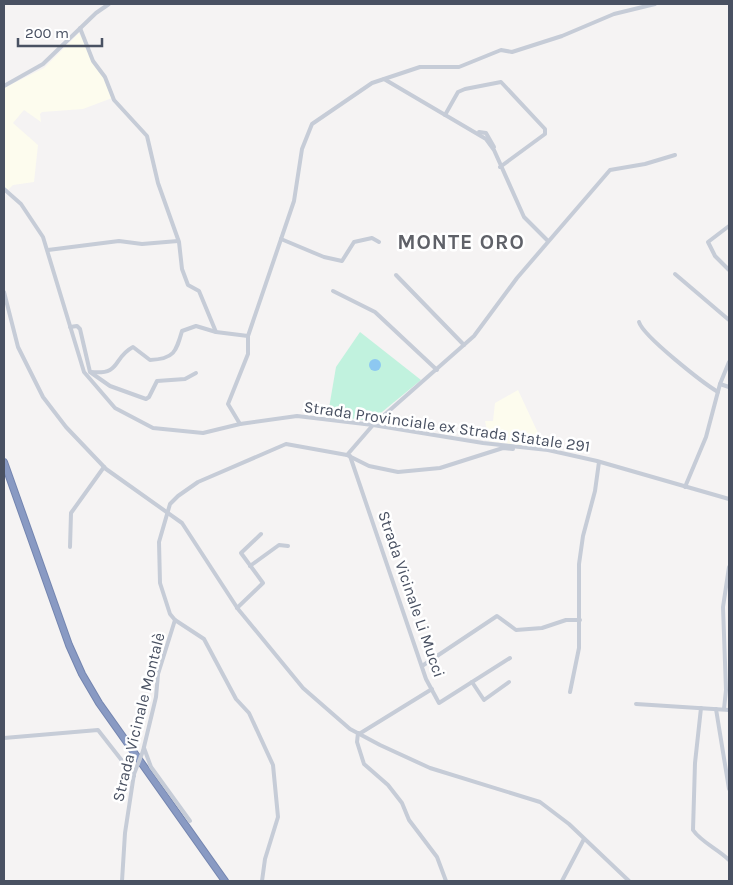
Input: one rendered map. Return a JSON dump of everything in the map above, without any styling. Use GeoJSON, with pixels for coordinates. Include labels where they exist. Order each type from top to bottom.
{"type":"FeatureCollection","features":[{"type":"Feature","properties":{"kind":"highway"},"geometry":{"type":"LineString","coordinates":[[4,462],[68,646]]}},
{"type":"Feature","properties":{"kind":"highway"},"geometry":{"type":"LineString","coordinates":[[4,473],[74,662],[94,703],[220,881]]}},
{"type":"Feature","properties":{"kind":"highway"},"geometry":{"type":"LineString","coordinates":[[74,662],[99,703],[225,881]]}},
{"type":"Feature","properties":{"kind":"street"},"geometry":{"type":"LineString","coordinates":[[4,86],[40,66],[80,28],[109,4]]}},
{"type":"Feature","properties":{"kind":"street"},"geometry":{"type":"LineString","coordinates":[[240,424],[228,404],[248,354],[248,336],[294,201],[302,150],[312,124],[360,89],[384,79],[420,67],[459,67],[500,50],[512,52],[562,36],[614,14],[655,4]]}},
{"type":"Feature","properties":{"kind":"street"},"geometry":{"type":"LineString","coordinates":[[80,28],[93,60],[105,77],[114,100],[148,136],[158,183],[178,241],[182,269],[188,285],[199,291],[216,332]]}},
{"type":"Feature","properties":{"kind":"street"},"geometry":{"type":"LineString","coordinates":[[384,79],[486,139],[494,150],[524,217],[549,240]]}},
{"type":"Feature","properties":{"kind":"street"},"geometry":{"type":"LineString","coordinates":[[445,115],[458,92],[501,82],[545,129],[545,134],[501,166]]}},
{"type":"Feature","properties":{"kind":"street"},"geometry":{"type":"LineString","coordinates":[[349,456],[373,425],[474,336],[549,240],[610,170],[645,164],[675,155]]}},
{"type":"Feature","properties":{"kind":"street","name":"Strada Provinciale ex Strada Statale 291"},"geometry":{"type":"LineString","coordinates":[[4,191],[10,194],[34,221],[48,250],[84,372],[107,401],[128,416],[153,428],[195,434],[212,432],[240,424],[297,416],[373,425],[531,448],[599,462],[729,499]]}},
{"type":"Feature","properties":{"kind":"street"},"geometry":{"type":"LineString","coordinates":[[729,226],[708,242],[715,256],[729,270]]}},
{"type":"Feature","properties":{"kind":"street"},"geometry":{"type":"LineString","coordinates":[[281,240],[324,257],[342,261],[354,242],[372,238],[379,242]]}},
{"type":"Feature","properties":{"kind":"street"},"geometry":{"type":"LineString","coordinates":[[48,250],[119,241],[142,244],[178,241]]}},
{"type":"Feature","properties":{"kind":"street"},"geometry":{"type":"LineString","coordinates":[[676,274],[729,320]]}},
{"type":"Feature","properties":{"kind":"street"},"geometry":{"type":"LineString","coordinates":[[396,275],[464,345]]}},
{"type":"Feature","properties":{"kind":"street"},"geometry":{"type":"LineString","coordinates":[[4,292],[21,355],[43,397],[66,427],[104,467],[182,523],[237,608],[302,688],[358,734],[430,768],[540,802],[554,810],[624,879],[629,881]]}},
{"type":"Feature","properties":{"kind":"street"},"geometry":{"type":"LineString","coordinates":[[333,292],[375,312],[437,370]]}},
{"type":"Feature","properties":{"kind":"street"},"geometry":{"type":"LineString","coordinates":[[639,322],[641,328],[656,342],[718,392]]}},
{"type":"Feature","properties":{"kind":"street"},"geometry":{"type":"LineString","coordinates":[[70,327],[77,326],[80,329],[90,372],[110,386],[146,399],[150,397],[157,381],[185,379],[196,373]]}},
{"type":"Feature","properties":{"kind":"street"},"geometry":{"type":"LineString","coordinates":[[90,372],[108,372],[112,370],[122,355],[133,347],[150,360],[168,358],[176,350],[182,331],[196,326],[216,332],[248,336]]}},
{"type":"Feature","properties":{"kind":"street"},"geometry":{"type":"LineString","coordinates":[[685,487],[706,437],[720,384],[729,362]]}},
{"type":"Feature","properties":{"kind":"street"},"geometry":{"type":"LineString","coordinates":[[720,384],[729,387]]}},
{"type":"Feature","properties":{"kind":"street"},"geometry":{"type":"LineString","coordinates":[[262,881],[266,857],[278,817],[273,765],[250,713],[236,699],[204,639],[201,635],[175,620],[170,614],[160,583],[159,542],[170,504],[198,482],[286,444],[349,456],[369,466],[398,472],[440,468],[503,448],[531,448]]}},
{"type":"Feature","properties":{"kind":"street","name":"Strada Vicinale Li Mucci"},"geometry":{"type":"LineString","coordinates":[[349,456],[422,666],[439,702],[510,658]]}},
{"type":"Feature","properties":{"kind":"street"},"geometry":{"type":"LineString","coordinates":[[570,692],[579,648],[579,564],[583,536],[595,491],[599,462]]}},
{"type":"Feature","properties":{"kind":"street"},"geometry":{"type":"LineString","coordinates":[[70,547],[71,513],[104,467]]}},
{"type":"Feature","properties":{"kind":"street"},"geometry":{"type":"LineString","coordinates":[[237,608],[262,583],[241,552],[261,534]]}},
{"type":"Feature","properties":{"kind":"street"},"geometry":{"type":"LineString","coordinates":[[250,566],[279,545],[288,546]]}},
{"type":"Feature","properties":{"kind":"street"},"geometry":{"type":"LineString","coordinates":[[724,709],[726,690],[723,607],[729,567]]}},
{"type":"Feature","properties":{"kind":"street"},"geometry":{"type":"LineString","coordinates":[[723,607],[729,608]]}},
{"type":"Feature","properties":{"kind":"street"},"geometry":{"type":"LineString","coordinates":[[422,666],[497,616],[516,630],[542,628],[566,620],[580,620]]}},
{"type":"Feature","properties":{"kind":"street","name":"Strada Vicinale Montalè"},"geometry":{"type":"LineString","coordinates":[[122,881],[125,833],[134,775],[144,750],[156,697],[158,674],[175,620]]}},
{"type":"Feature","properties":{"kind":"street","name":"Strada Vicinale Li Mucci"},"geometry":{"type":"LineString","coordinates":[[472,682],[484,700],[509,682]]}},
{"type":"Feature","properties":{"kind":"street"},"geometry":{"type":"LineString","coordinates":[[358,734],[432,690]]}},
{"type":"Feature","properties":{"kind":"street"},"geometry":{"type":"LineString","coordinates":[[636,704],[729,710]]}},
{"type":"Feature","properties":{"kind":"street"},"geometry":{"type":"LineString","coordinates":[[701,708],[695,762],[693,830],[697,837],[719,850],[729,860]]}},
{"type":"Feature","properties":{"kind":"street"},"geometry":{"type":"LineString","coordinates":[[716,709],[729,790]]}},
{"type":"Feature","properties":{"kind":"street"},"geometry":{"type":"LineString","coordinates":[[4,738],[98,730],[134,775]]}},
{"type":"Feature","properties":{"kind":"street"},"geometry":{"type":"LineString","coordinates":[[358,734],[357,742],[364,764],[398,797],[409,820],[437,857],[446,881]]}},
{"type":"Feature","properties":{"kind":"street"},"geometry":{"type":"LineString","coordinates":[[144,750],[151,767],[190,821]]}},
{"type":"Feature","properties":{"kind":"street"},"geometry":{"type":"LineString","coordinates":[[562,881],[584,839]]}},
{"type":"Feature","properties":{"kind":"shaded area"},"geometry":{"type":"Polygon","coordinates":[[[79,33],[112,98],[83,109],[42,112],[40,114],[41,122],[24,110],[13,123],[38,145],[34,182],[13,185],[8,190],[4,187],[4,88],[44,68],[79,33]]]}},
{"type":"Feature","properties":{"kind":"shaded area"},"geometry":{"type":"Polygon","coordinates":[[[518,390],[545,448],[489,441],[485,421],[493,421],[495,403],[518,390]]]}},
{"type":"Feature","properties":{"kind":"green space"},"geometry":{"type":"Polygon","coordinates":[[[360,332],[421,380],[371,421],[325,415],[329,408],[336,367],[360,332]]]}},
{"type":"Feature","properties":{"kind":"water"},"geometry":{"type":"Polygon","coordinates":[[[375,359],[381,365],[375,371],[369,365],[375,359]]]}},
{"type":"Feature","properties":{"kind":"district","name":"MONTE ORO"},"geometry":{"type":"Point","coordinates":[461,242]}}]}
